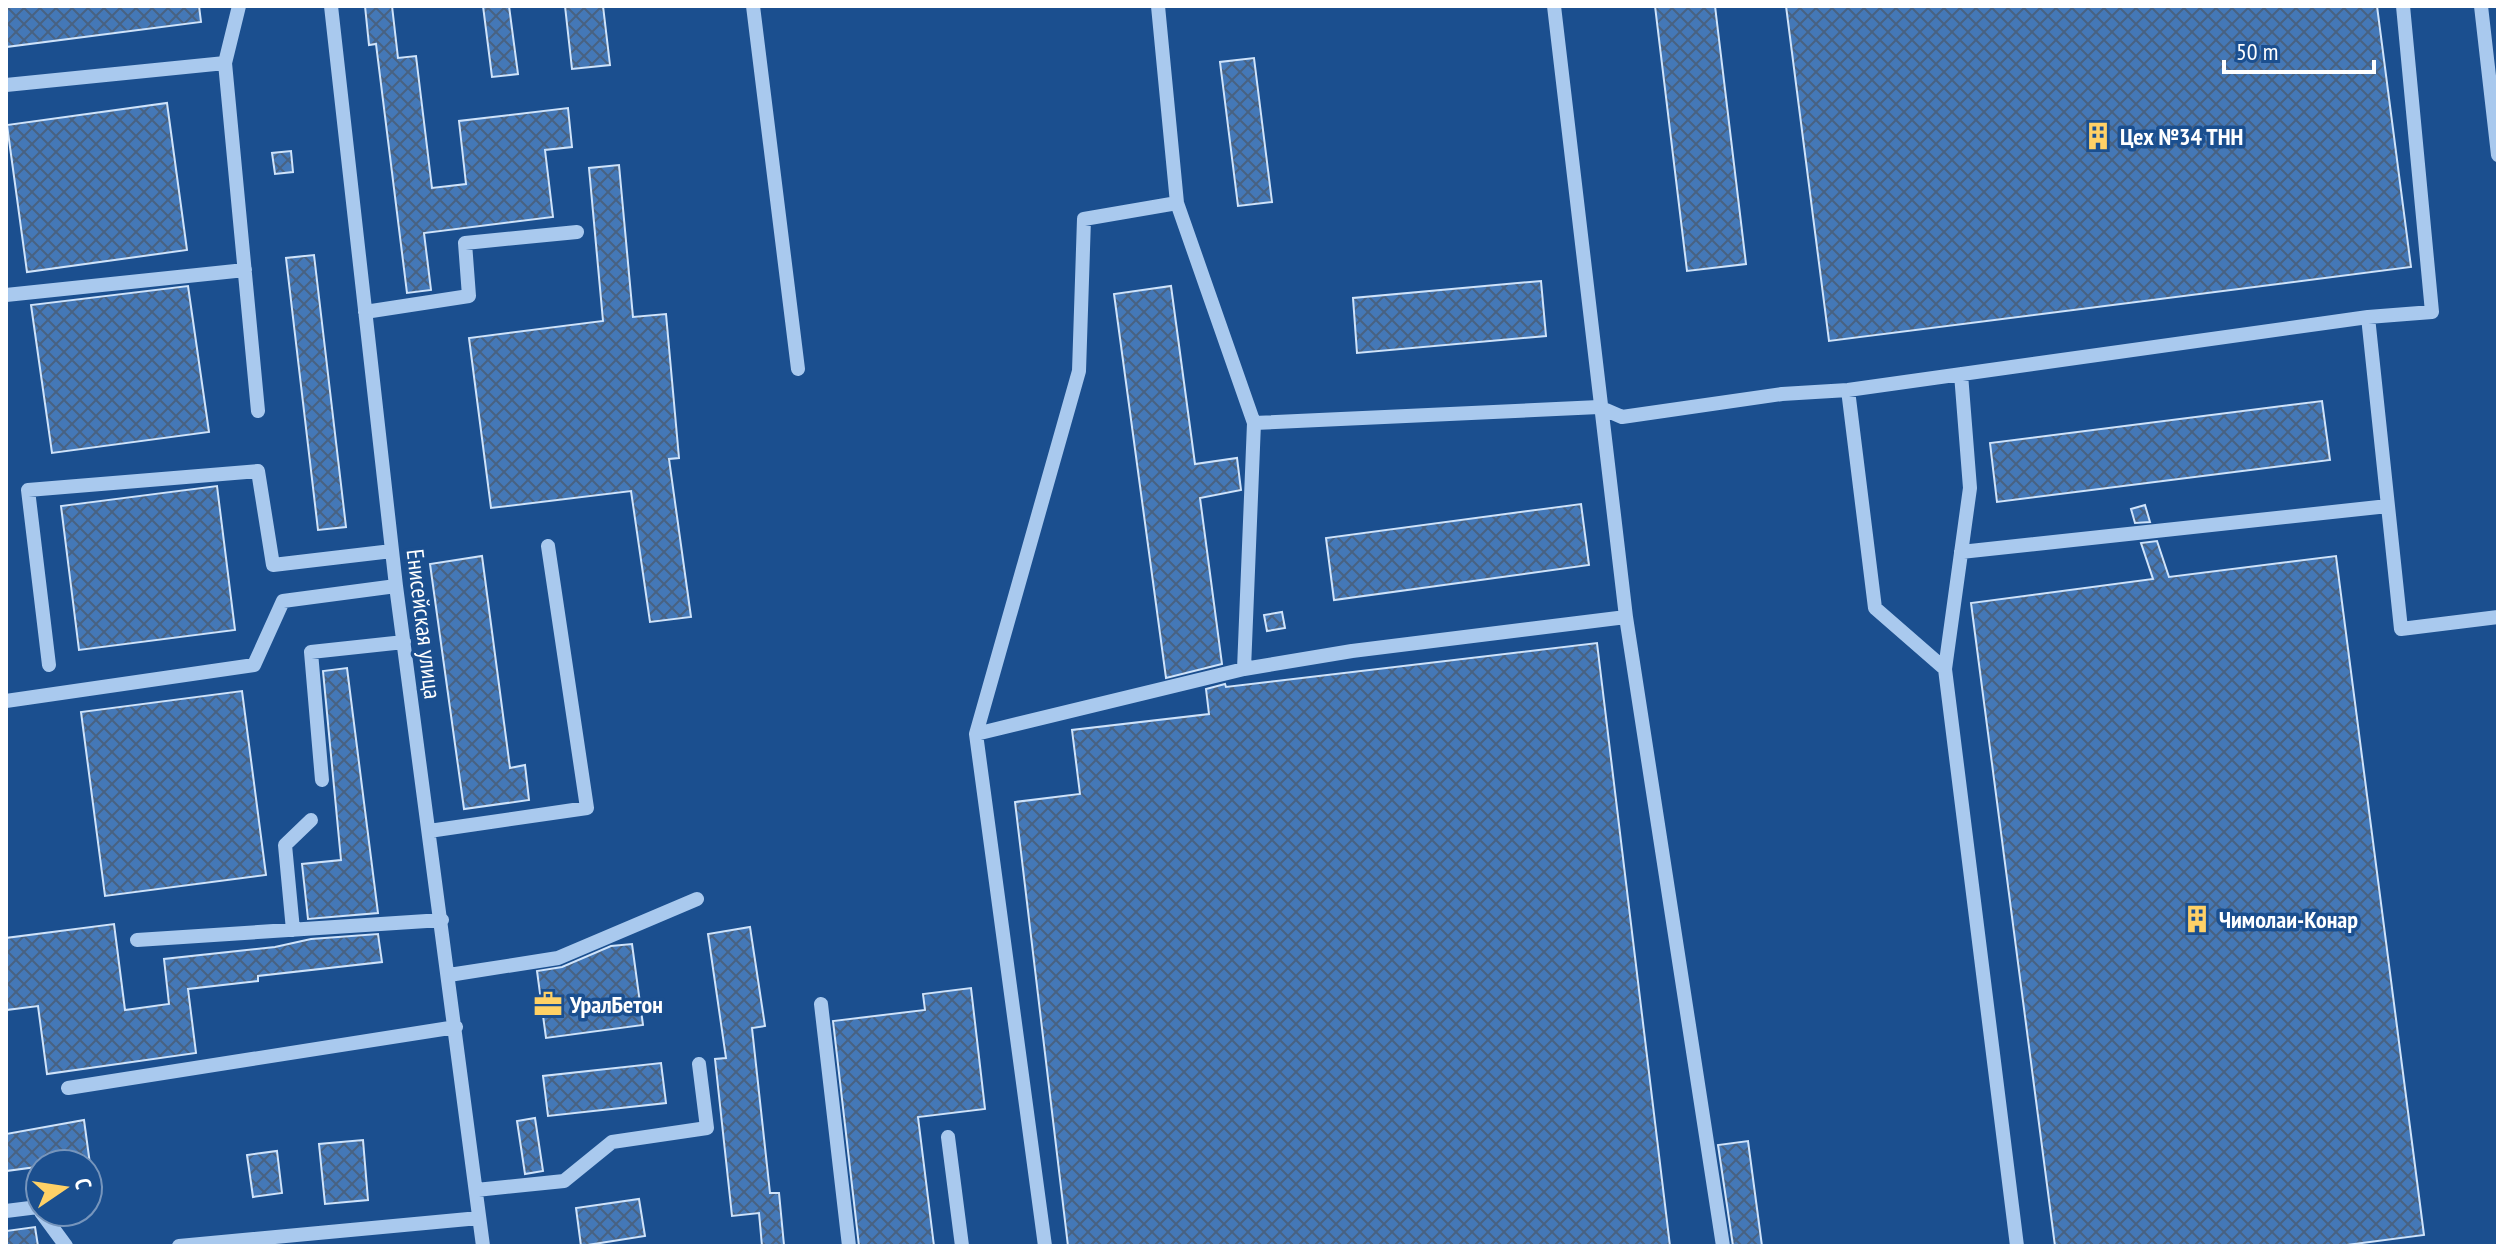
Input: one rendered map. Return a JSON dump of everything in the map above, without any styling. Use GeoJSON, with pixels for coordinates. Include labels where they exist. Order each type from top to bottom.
{"type":"FeatureCollection","features":[{"type":"Feature","properties":{"kind":"street"},"geometry":{"type":"LineString","coordinates":[[239,6],[225,63],[258,411]]}},
{"type":"Feature","properties":{"kind":"street","name":"Енисейская улица"},"geometry":{"type":"LineString","coordinates":[[331,6],[396,586],[483,1246]]}},
{"type":"Feature","properties":{"kind":"street"},"geometry":{"type":"LineString","coordinates":[[753,6],[798,369]]}},
{"type":"Feature","properties":{"kind":"street"},"geometry":{"type":"LineString","coordinates":[[1158,6],[1177,203],[1254,423],[1244,669]]}},
{"type":"Feature","properties":{"kind":"street"},"geometry":{"type":"LineString","coordinates":[[1554,6],[1626,617],[1723,1246]]}},
{"type":"Feature","properties":{"kind":"street"},"geometry":{"type":"LineString","coordinates":[[1254,423],[1599,407],[1622,417],[1782,394],[1848,390],[2368,317],[2432,312],[2403,6]]}},
{"type":"Feature","properties":{"kind":"street"},"geometry":{"type":"LineString","coordinates":[[2481,6],[2498,155]]}},
{"type":"Feature","properties":{"kind":"street"},"geometry":{"type":"LineString","coordinates":[[6,85],[225,63]]}},
{"type":"Feature","properties":{"kind":"street"},"geometry":{"type":"LineString","coordinates":[[1045,1246],[976,734],[1079,371],[1084,219],[1177,203]]}},
{"type":"Feature","properties":{"kind":"street"},"geometry":{"type":"LineString","coordinates":[[365,312],[469,296],[465,243],[577,232]]}},
{"type":"Feature","properties":{"kind":"street"},"geometry":{"type":"LineString","coordinates":[[6,295],[245,270]]}},
{"type":"Feature","properties":{"kind":"street"},"geometry":{"type":"LineString","coordinates":[[2368,317],[2401,629],[2498,617]]}},
{"type":"Feature","properties":{"kind":"street"},"geometry":{"type":"LineString","coordinates":[[1961,374],[1970,488],[1945,669],[2017,1246]]}},
{"type":"Feature","properties":{"kind":"street"},"geometry":{"type":"LineString","coordinates":[[1848,390],[1875,608],[1945,669]]}},
{"type":"Feature","properties":{"kind":"street"},"geometry":{"type":"LineString","coordinates":[[49,665],[28,490],[258,471],[273,565],[392,551]]}},
{"type":"Feature","properties":{"kind":"street"},"geometry":{"type":"LineString","coordinates":[[1961,552],[2388,506]]}},
{"type":"Feature","properties":{"kind":"street"},"geometry":{"type":"LineString","coordinates":[[429,831],[587,808],[548,546]]}},
{"type":"Feature","properties":{"kind":"street"},"geometry":{"type":"LineString","coordinates":[[6,701],[254,665],[283,601],[396,586]]}},
{"type":"Feature","properties":{"kind":"street"},"geometry":{"type":"LineString","coordinates":[[976,734],[1244,669],[1352,651],[1626,617]]}},
{"type":"Feature","properties":{"kind":"street"},"geometry":{"type":"LineString","coordinates":[[322,780],[311,652],[404,642]]}},
{"type":"Feature","properties":{"kind":"street"},"geometry":{"type":"LineString","coordinates":[[293,930],[285,845],[311,820]]}},
{"type":"Feature","properties":{"kind":"street"},"geometry":{"type":"LineString","coordinates":[[449,975],[558,958],[697,899]]}},
{"type":"Feature","properties":{"kind":"street"},"geometry":{"type":"LineString","coordinates":[[137,940],[442,920]]}},
{"type":"Feature","properties":{"kind":"street"},"geometry":{"type":"LineString","coordinates":[[821,1004],[849,1246]]}},
{"type":"Feature","properties":{"kind":"street"},"geometry":{"type":"LineString","coordinates":[[68,1088],[456,1027]]}},
{"type":"Feature","properties":{"kind":"street"},"geometry":{"type":"LineString","coordinates":[[476,1190],[564,1181],[612,1142],[707,1128],[699,1064]]}},
{"type":"Feature","properties":{"kind":"street"},"geometry":{"type":"LineString","coordinates":[[948,1137],[962,1246]]}},
{"type":"Feature","properties":{"kind":"street"},"geometry":{"type":"LineString","coordinates":[[179,1246],[479,1218]]}},
{"type":"Feature","properties":{"kind":"street"},"geometry":{"type":"LineString","coordinates":[[53,1228],[66,1246]]}},
{"type":"Feature","properties":{"kind":"building"},"geometry":{"type":"Polygon","coordinates":[[[6,6],[199,6],[201,22],[6,47],[6,6]]]}},
{"type":"Feature","properties":{"kind":"building"},"geometry":{"type":"Polygon","coordinates":[[[365,6],[392,6],[398,58],[416,56],[432,188],[466,184],[459,121],[568,108],[572,147],[545,150],[553,217],[424,233],[431,290],[407,293],[376,44],[369,45],[365,6]]]}},
{"type":"Feature","properties":{"kind":"building"},"geometry":{"type":"Polygon","coordinates":[[[483,6],[509,6],[518,74],[492,77],[483,6]]]}},
{"type":"Feature","properties":{"kind":"building"},"geometry":{"type":"Polygon","coordinates":[[[565,6],[603,6],[610,65],[572,69],[565,6]]]}},
{"type":"Feature","properties":{"kind":"building"},"geometry":{"type":"Polygon","coordinates":[[[1655,6],[1715,6],[1746,264],[1687,271],[1655,6]]]}},
{"type":"Feature","properties":{"kind":"building","name":"Цех №34 ТНН"},"geometry":{"type":"Polygon","coordinates":[[[1786,6],[2377,6],[2411,267],[1829,341],[1786,6]]]}},
{"type":"Feature","properties":{"kind":"building"},"geometry":{"type":"Polygon","coordinates":[[[1254,58],[1272,202],[1238,206],[1220,62],[1254,58]]]}},
{"type":"Feature","properties":{"kind":"building"},"geometry":{"type":"Polygon","coordinates":[[[167,103],[187,250],[27,272],[7,125],[167,103]]]}},
{"type":"Feature","properties":{"kind":"building"},"geometry":{"type":"Polygon","coordinates":[[[291,151],[293,172],[275,174],[272,153],[291,151]]]}},
{"type":"Feature","properties":{"kind":"building"},"geometry":{"type":"Polygon","coordinates":[[[619,165],[633,317],[666,314],[679,458],[669,459],[691,617],[650,622],[631,491],[491,508],[469,338],[603,321],[589,168],[619,165]]]}},
{"type":"Feature","properties":{"kind":"building"},"geometry":{"type":"Polygon","coordinates":[[[314,255],[346,527],[318,530],[286,258],[314,255]]]}},
{"type":"Feature","properties":{"kind":"building"},"geometry":{"type":"Polygon","coordinates":[[[1541,281],[1546,336],[1357,353],[1353,298],[1541,281]]]}},
{"type":"Feature","properties":{"kind":"building"},"geometry":{"type":"Polygon","coordinates":[[[188,286],[209,432],[52,453],[31,305],[188,286]]]}},
{"type":"Feature","properties":{"kind":"building"},"geometry":{"type":"Polygon","coordinates":[[[1171,286],[1195,464],[1237,458],[1241,490],[1200,498],[1222,664],[1166,678],[1114,294],[1171,286]]]}},
{"type":"Feature","properties":{"kind":"building"},"geometry":{"type":"Polygon","coordinates":[[[2322,401],[2330,460],[1997,502],[1990,443],[2322,401]]]}},
{"type":"Feature","properties":{"kind":"building"},"geometry":{"type":"Polygon","coordinates":[[[217,486],[235,630],[79,650],[61,506],[217,486]]]}},
{"type":"Feature","properties":{"kind":"building"},"geometry":{"type":"Polygon","coordinates":[[[1581,504],[1589,565],[1334,600],[1326,538],[1581,504]]]}},
{"type":"Feature","properties":{"kind":"building"},"geometry":{"type":"Polygon","coordinates":[[[2145,505],[2150,522],[2135,523],[2131,509],[2145,505]]]}},
{"type":"Feature","properties":{"kind":"building","name":"Чимолаи-Конар"},"geometry":{"type":"Polygon","coordinates":[[[2157,541],[2169,577],[2336,556],[2424,1235],[2339,1246],[2055,1246],[1971,603],[2153,579],[2141,543],[2157,541]]]}},
{"type":"Feature","properties":{"kind":"building"},"geometry":{"type":"Polygon","coordinates":[[[482,556],[510,768],[525,765],[529,800],[464,809],[430,564],[482,556]]]}},
{"type":"Feature","properties":{"kind":"building"},"geometry":{"type":"Polygon","coordinates":[[[1282,612],[1285,628],[1267,631],[1264,615],[1282,612]]]}},
{"type":"Feature","properties":{"kind":"building"},"geometry":{"type":"Polygon","coordinates":[[[1597,643],[1670,1246],[1068,1246],[1015,802],[1080,794],[1072,730],[1209,714],[1206,689],[1225,684],[1226,687],[1597,643]]]}},
{"type":"Feature","properties":{"kind":"building"},"geometry":{"type":"Polygon","coordinates":[[[347,668],[378,913],[308,919],[302,864],[341,860],[323,671],[347,668]]]}},
{"type":"Feature","properties":{"kind":"building"},"geometry":{"type":"Polygon","coordinates":[[[242,691],[266,875],[105,896],[81,712],[242,691]]]}},
{"type":"Feature","properties":{"kind":"building"},"geometry":{"type":"Polygon","coordinates":[[[114,924],[125,1010],[169,1004],[164,959],[275,947],[311,939],[378,934],[382,962],[258,976],[258,981],[188,989],[196,1053],[47,1074],[38,1006],[6,1010],[6,938],[114,924]]]}},
{"type":"Feature","properties":{"kind":"building"},"geometry":{"type":"Polygon","coordinates":[[[750,927],[765,1026],[752,1028],[770,1193],[779,1193],[784,1245],[762,1246],[759,1213],[732,1216],[715,1059],[726,1058],[708,934],[750,927]]]}},
{"type":"Feature","properties":{"kind":"building"},"geometry":{"type":"Polygon","coordinates":[[[632,944],[643,1025],[546,1038],[537,971],[562,967],[611,946],[632,944]]]}},
{"type":"Feature","properties":{"kind":"building"},"geometry":{"type":"Polygon","coordinates":[[[971,988],[985,1109],[918,1117],[934,1246],[859,1246],[833,1021],[925,1010],[923,994],[971,988]]]}},
{"type":"Feature","properties":{"kind":"building"},"geometry":{"type":"Polygon","coordinates":[[[661,1063],[666,1103],[548,1116],[543,1076],[661,1063]]]}},
{"type":"Feature","properties":{"kind":"building"},"geometry":{"type":"Polygon","coordinates":[[[535,1118],[543,1171],[525,1174],[517,1121],[535,1118]]]}},
{"type":"Feature","properties":{"kind":"building"},"geometry":{"type":"Polygon","coordinates":[[[84,1120],[88,1148],[24,1148],[24,1169],[6,1171],[6,1134],[84,1120]]]}},
{"type":"Feature","properties":{"kind":"building"},"geometry":{"type":"Polygon","coordinates":[[[363,1140],[368,1200],[325,1204],[319,1144],[363,1140]]]}},
{"type":"Feature","properties":{"kind":"building"},"geometry":{"type":"Polygon","coordinates":[[[1748,1141],[1762,1246],[1733,1246],[1718,1145],[1748,1141]]]}},
{"type":"Feature","properties":{"kind":"building"},"geometry":{"type":"Polygon","coordinates":[[[277,1151],[282,1193],[253,1197],[247,1155],[277,1151]]]}},
{"type":"Feature","properties":{"kind":"building"},"geometry":{"type":"Polygon","coordinates":[[[639,1199],[645,1236],[581,1246],[576,1208],[639,1199]]]}},
{"type":"Feature","properties":{"kind":"building"},"geometry":{"type":"Polygon","coordinates":[[[35,1228],[38,1246],[6,1246],[6,1231],[35,1228]]]}},
{"type":"Feature","properties":{"kind":"place","name":"Цех №34 ТНН"},"geometry":{"type":"Point","coordinates":[2098,136]}},
{"type":"Feature","properties":{"kind":"place","name":"Чимолаи-Конар"},"geometry":{"type":"Point","coordinates":[2197,919]}},
{"type":"Feature","properties":{"kind":"place","name":"УралБетон"},"geometry":{"type":"Point","coordinates":[548,1004]}}]}
